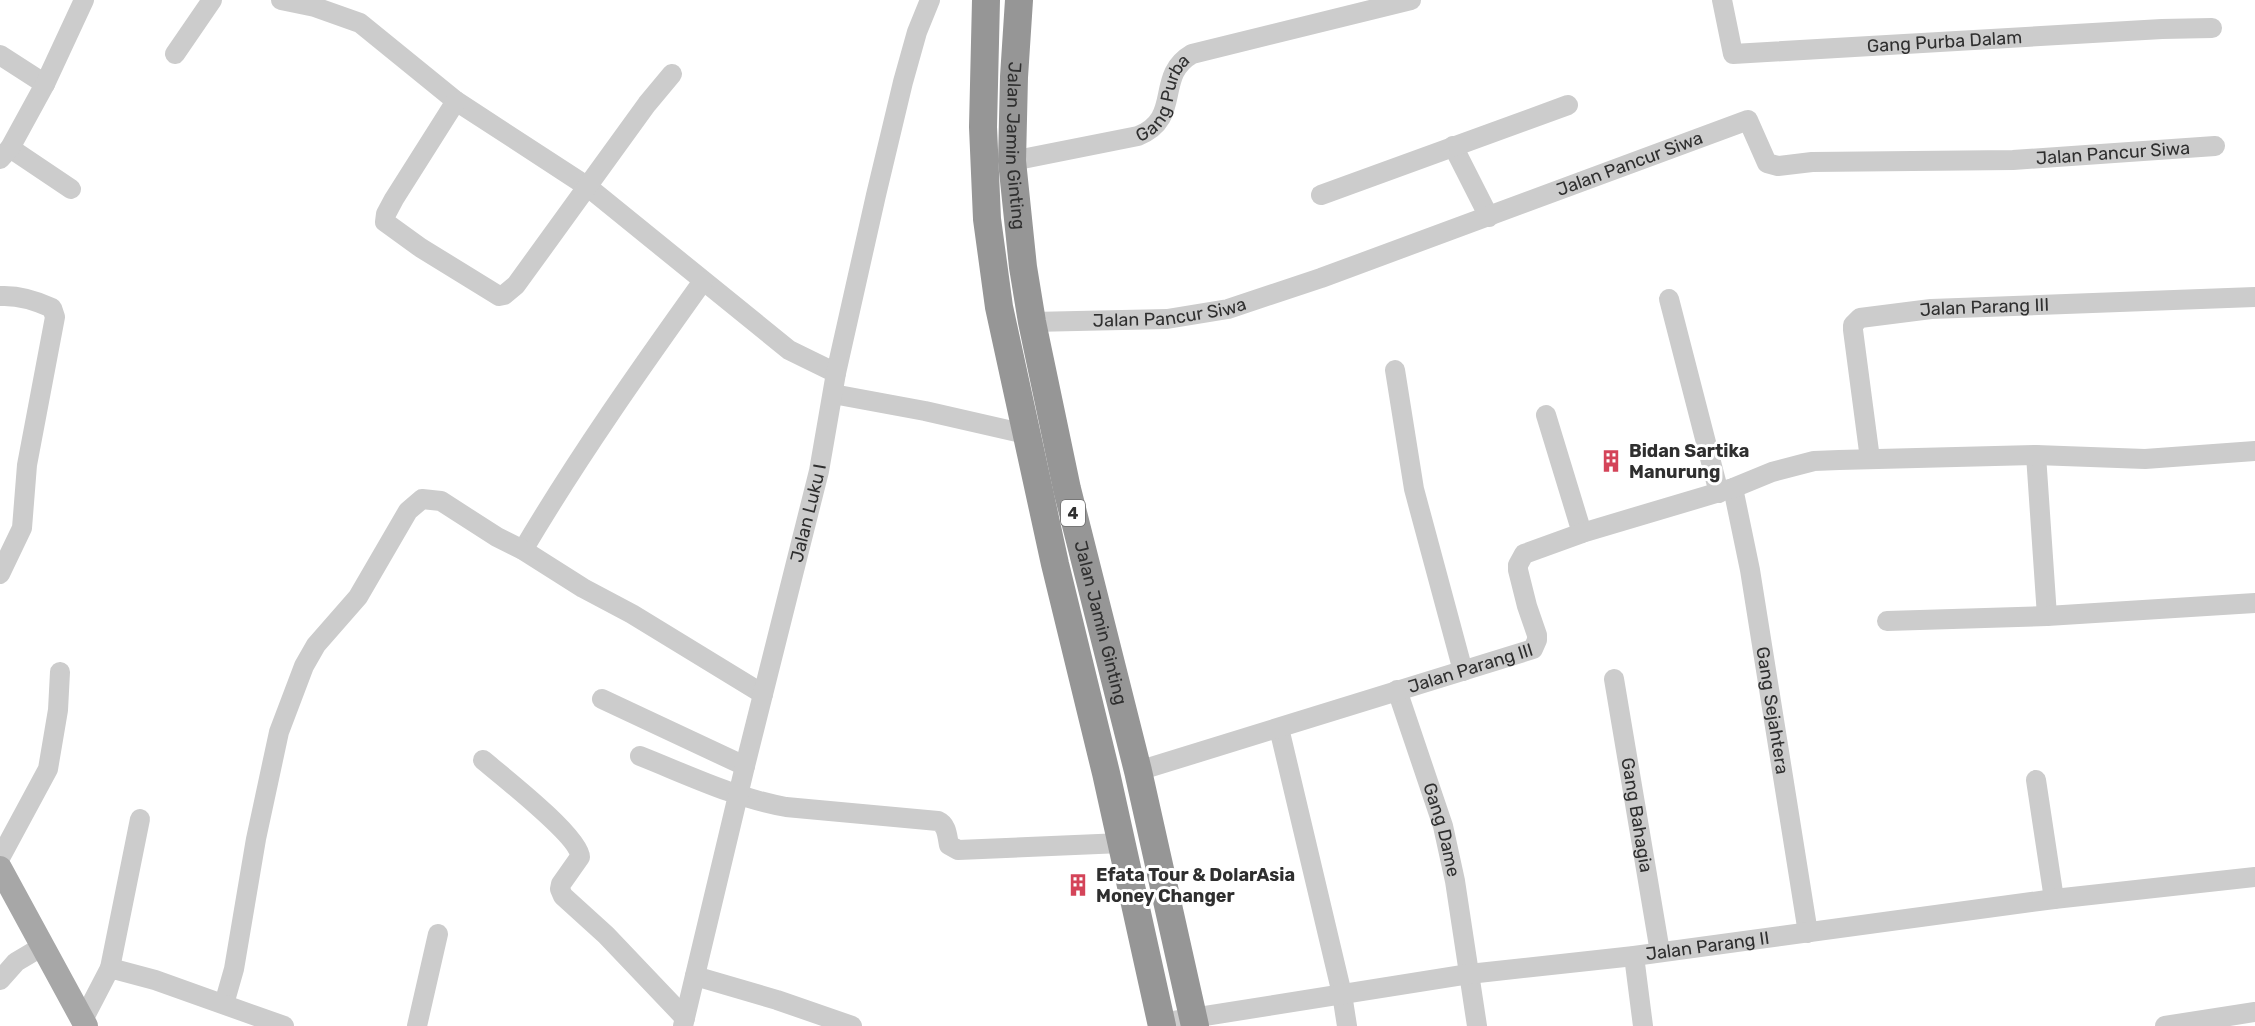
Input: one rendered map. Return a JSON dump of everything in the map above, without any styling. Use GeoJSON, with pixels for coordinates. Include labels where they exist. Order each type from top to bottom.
{"type":"FeatureCollection","features":[{"type":"Feature","properties":{"kind":"highway","name":"Jalan Jamin Ginting"},"geometry":{"type":"LineString","coordinates":[[986,0],[983,127],[987,219],[999,307],[1026,434],[1122,843],[1161,1024]]}},
{"type":"Feature","properties":{"kind":"highway","name":"Jalan Jamin Ginting"},"geometry":{"type":"LineString","coordinates":[[1019,0],[1012,160],[1023,267],[1032,322],[1067,489],[1138,771],[1194,1022]]}},
{"type":"Feature","properties":{"kind":"main road"},"geometry":{"type":"LineString","coordinates":[[0,868],[85,1023]]}},
{"type":"Feature","properties":{"kind":"street"},"geometry":{"type":"LineString","coordinates":[[71,189],[5,153],[45,84],[84,0]]}},
{"type":"Feature","properties":{"kind":"street"},"geometry":{"type":"LineString","coordinates":[[175,54],[212,0]]}},
{"type":"Feature","properties":{"kind":"street"},"geometry":{"type":"LineString","coordinates":[[281,0],[315,7],[360,23],[456,101],[588,187],[789,350],[836,373]]}},
{"type":"Feature","properties":{"kind":"street","name":"Jalan Luku I"},"geometry":{"type":"LineString","coordinates":[[684,1022],[819,471],[836,373],[903,82],[917,32],[930,0]]}},
{"type":"Feature","properties":{"kind":"street","name":"Gang Purba"},"geometry":{"type":"LineString","coordinates":[[1012,160],[1138,136],[1148,132],[1166,107],[1174,70],[1182,60],[1192,54],[1411,0]]}},
{"type":"Feature","properties":{"kind":"street","name":"Gang Purba Dalam"},"geometry":{"type":"LineString","coordinates":[[1722,0],[1733,54],[2212,28]]}},
{"type":"Feature","properties":{"kind":"street"},"geometry":{"type":"LineString","coordinates":[[0,55],[45,84]]}},
{"type":"Feature","properties":{"kind":"street"},"geometry":{"type":"LineString","coordinates":[[456,101],[394,199],[385,218],[387,225],[499,296],[504,295],[516,285],[647,104],[672,74]]}},
{"type":"Feature","properties":{"kind":"street"},"geometry":{"type":"LineString","coordinates":[[1321,195],[1568,105]]}},
{"type":"Feature","properties":{"kind":"street","name":"Jalan Pancur Siwa"},"geometry":{"type":"LineString","coordinates":[[1032,322],[1167,319],[1228,309],[1489,217],[1748,120],[1767,163],[1778,166],[1812,162],[2013,160],[2215,146]]}},
{"type":"Feature","properties":{"kind":"street"},"geometry":{"type":"LineString","coordinates":[[1453,146],[1489,217]]}},
{"type":"Feature","properties":{"kind":"street"},"geometry":{"type":"LineString","coordinates":[[523,550],[596,433],[703,281]]}},
{"type":"Feature","properties":{"kind":"street"},"geometry":{"type":"LineString","coordinates":[[0,296],[25,298],[40,303],[51,308],[55,317],[27,465],[22,528],[0,574]]}},
{"type":"Feature","properties":{"kind":"street","name":"Jalan Parang III"},"geometry":{"type":"LineString","coordinates":[[1138,771],[1533,649],[1537,640],[1518,570],[1521,558],[1529,551],[1726,491],[1772,472],[1814,461],[1874,460],[1853,330],[1853,325],[1860,318],[1932,309],[2255,297]]}},
{"type":"Feature","properties":{"kind":"street","name":"Gang Sejahtera"},"geometry":{"type":"LineString","coordinates":[[1669,299],[1750,570],[1808,933]]}},
{"type":"Feature","properties":{"kind":"street"},"geometry":{"type":"LineString","coordinates":[[1395,370],[1414,489],[1463,671]]}},
{"type":"Feature","properties":{"kind":"street"},"geometry":{"type":"LineString","coordinates":[[833,394],[925,411],[1026,434]]}},
{"type":"Feature","properties":{"kind":"street"},"geometry":{"type":"LineString","coordinates":[[1546,415],[1582,533]]}},
{"type":"Feature","properties":{"kind":"street"},"geometry":{"type":"LineString","coordinates":[[1874,460],[2036,455],[2145,459],[2255,451]]}},
{"type":"Feature","properties":{"kind":"street"},"geometry":{"type":"LineString","coordinates":[[2036,455],[2047,616]]}},
{"type":"Feature","properties":{"kind":"street"},"geometry":{"type":"LineString","coordinates":[[224,1004],[234,969],[256,839],[279,732],[303,666],[316,645],[358,597],[408,511],[422,499],[441,501],[497,537],[632,614],[763,694]]}},
{"type":"Feature","properties":{"kind":"street"},"geometry":{"type":"LineString","coordinates":[[1887,621],[2047,616],[2255,603]]}},
{"type":"Feature","properties":{"kind":"street"},"geometry":{"type":"LineString","coordinates":[[0,858],[48,769],[58,710],[60,672]]}},
{"type":"Feature","properties":{"kind":"street","name":"Gang Bahagia"},"geometry":{"type":"LineString","coordinates":[[1614,680],[1660,952]]}},
{"type":"Feature","properties":{"kind":"street","name":"Gang Dame"},"geometry":{"type":"LineString","coordinates":[[1397,690],[1443,826],[1455,881],[1478,1026]]}},
{"type":"Feature","properties":{"kind":"street"},"geometry":{"type":"LineString","coordinates":[[602,699],[745,766]]}},
{"type":"Feature","properties":{"kind":"street"},"geometry":{"type":"LineString","coordinates":[[1279,728],[1342,994],[1347,1026]]}},
{"type":"Feature","properties":{"kind":"street"},"geometry":{"type":"LineString","coordinates":[[640,756],[739,795],[786,807],[938,821],[943,823],[946,829],[949,845],[958,850],[1122,843]]}},
{"type":"Feature","properties":{"kind":"street"},"geometry":{"type":"LineString","coordinates":[[483,760],[558,825],[578,847],[580,857],[561,884],[560,889],[563,896],[606,935],[684,1022]]}},
{"type":"Feature","properties":{"kind":"street"},"geometry":{"type":"LineString","coordinates":[[2036,780],[2054,899]]}},
{"type":"Feature","properties":{"kind":"street"},"geometry":{"type":"LineString","coordinates":[[85,1023],[110,968],[140,819]]}},
{"type":"Feature","properties":{"kind":"street","name":"Jalan Parang II"},"geometry":{"type":"LineString","coordinates":[[1161,1024],[1194,1022],[1342,994],[1469,974],[1634,956],[2054,899],[2255,877]]}},
{"type":"Feature","properties":{"kind":"street"},"geometry":{"type":"LineString","coordinates":[[417,1026],[438,934]]}},
{"type":"Feature","properties":{"kind":"street"},"geometry":{"type":"LineString","coordinates":[[0,980],[16,962],[43,946]]}},
{"type":"Feature","properties":{"kind":"street"},"geometry":{"type":"LineString","coordinates":[[1634,956],[1643,1026]]}},
{"type":"Feature","properties":{"kind":"street"},"geometry":{"type":"LineString","coordinates":[[110,968],[155,980],[284,1026]]}},
{"type":"Feature","properties":{"kind":"street"},"geometry":{"type":"LineString","coordinates":[[694,976],[777,1000],[852,1026]]}},
{"type":"Feature","properties":{"kind":"street"},"geometry":{"type":"LineString","coordinates":[[2165,1026],[2255,1012]]}},
{"type":"Feature","properties":{"kind":"place","name":"Bidan Sartika Manurung"},"geometry":{"type":"Point","coordinates":[1611,461]}},
{"type":"Feature","properties":{"kind":"place","name":"Efata Tour & DolarAsia Money Changer"},"geometry":{"type":"Point","coordinates":[1078,885]}}]}
